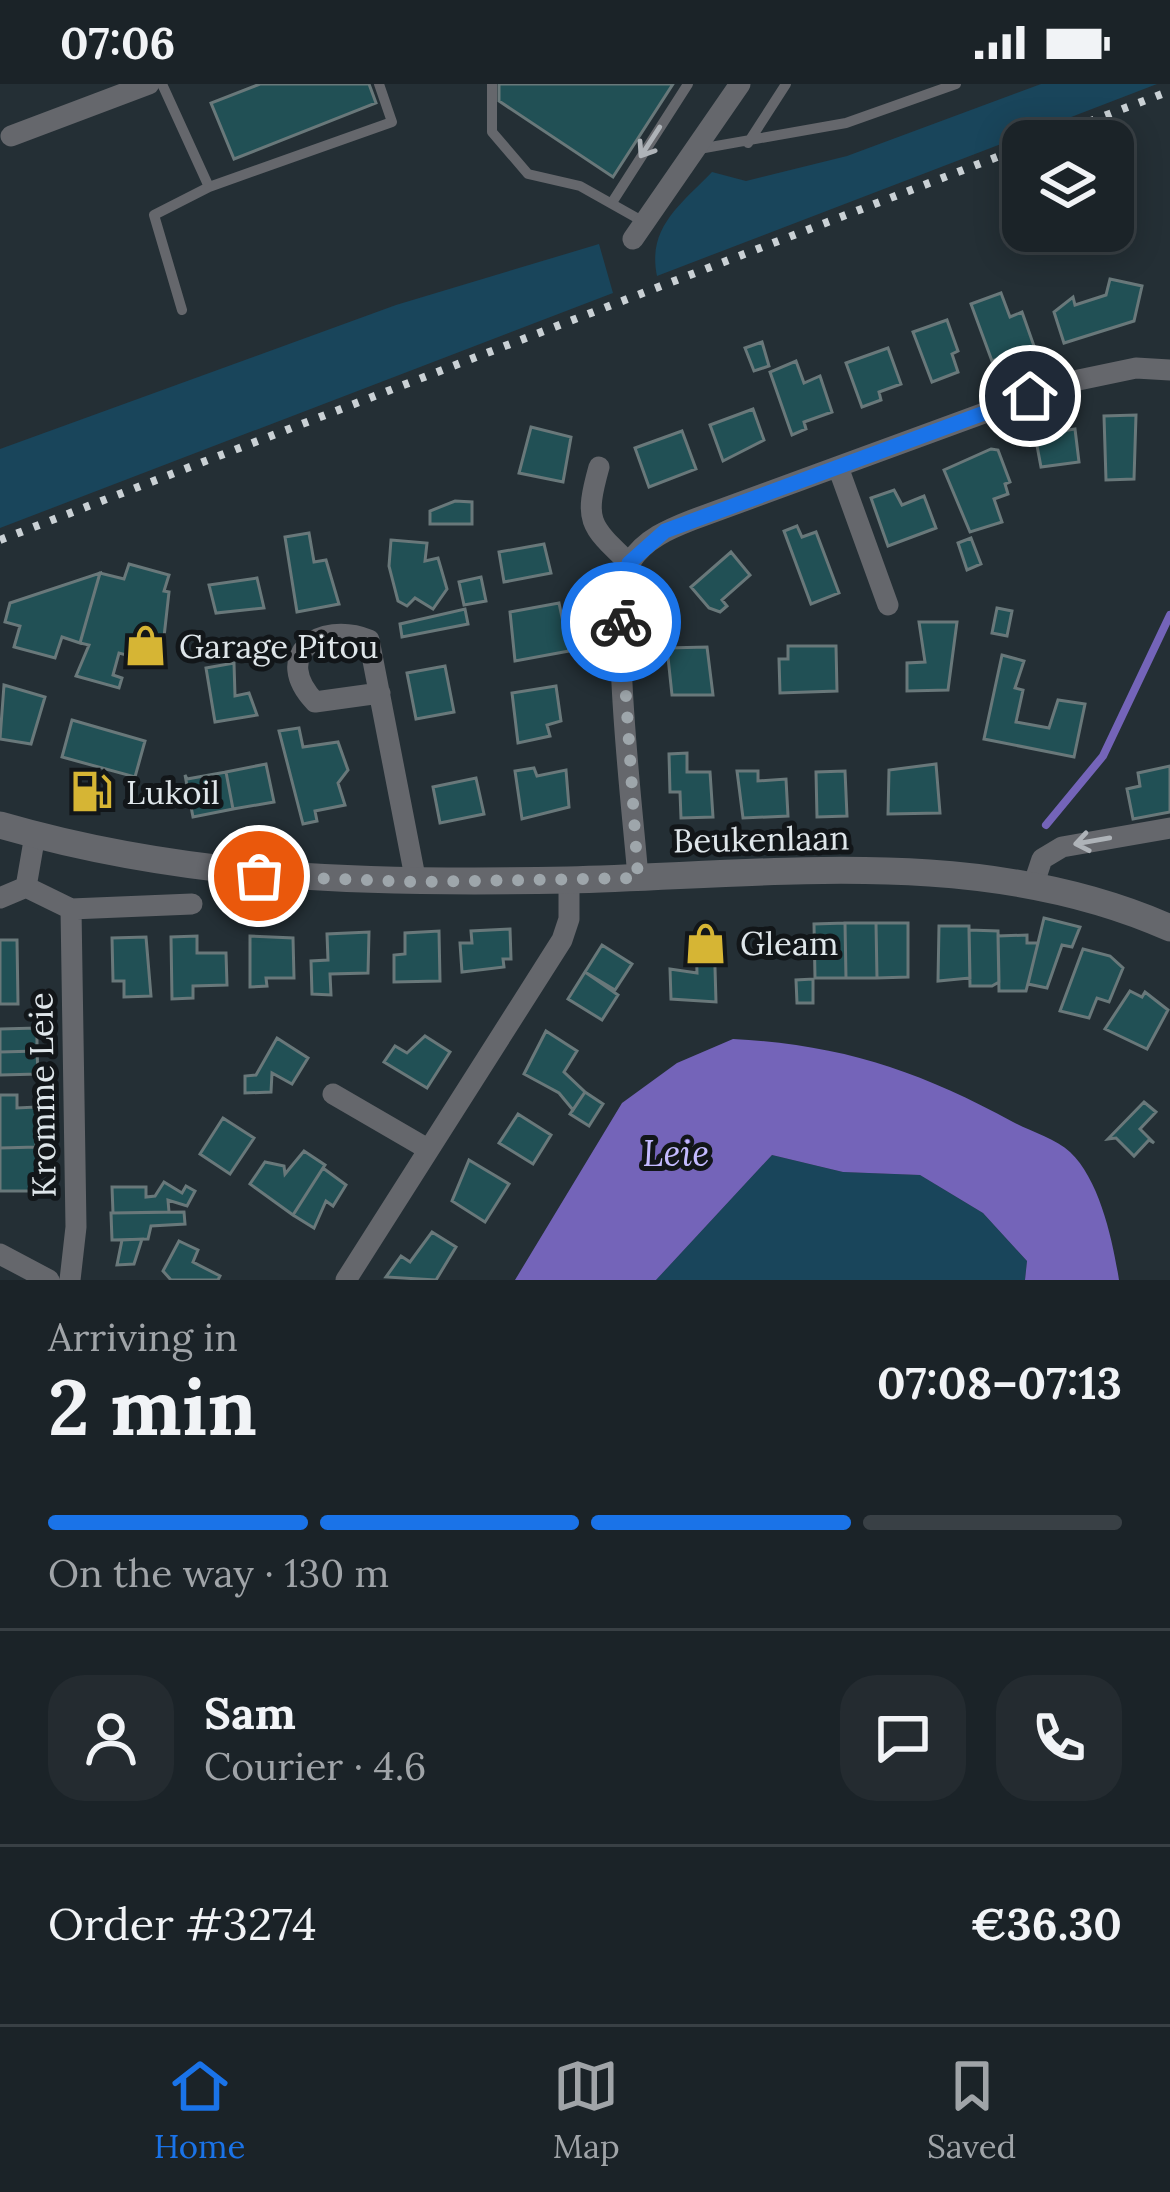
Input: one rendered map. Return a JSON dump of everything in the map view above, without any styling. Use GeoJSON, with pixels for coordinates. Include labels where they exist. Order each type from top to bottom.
{"type":"FeatureCollection","features":[{"type":"Feature","properties":{"kind":"street"},"geometry":{"type":"LineString","coordinates":[[11,136],[149,84]]}},
{"type":"Feature","properties":{"kind":"street"},"geometry":{"type":"LineString","coordinates":[[639,231],[740,84]]}},
{"type":"Feature","properties":{"kind":"street"},"geometry":{"type":"LineString","coordinates":[[638,878],[620,610],[629,563],[665,531],[1069,382],[1136,368],[1170,370]]}},
{"type":"Feature","properties":{"kind":"street"},"geometry":{"type":"LineString","coordinates":[[599,467],[588,516],[596,532],[629,563]]}},
{"type":"Feature","properties":{"kind":"street"},"geometry":{"type":"LineString","coordinates":[[838,467],[888,605]]}},
{"type":"Feature","properties":{"kind":"street"},"geometry":{"type":"LineString","coordinates":[[380,693],[416,882]]}},
{"type":"Feature","properties":{"kind":"street","name":"Beukenlaan"},"geometry":{"type":"LineString","coordinates":[[0,825],[139,860],[268,878],[416,882],[965,872],[1115,906],[1170,928]]}},
{"type":"Feature","properties":{"kind":"street"},"geometry":{"type":"LineString","coordinates":[[1034,884],[1042,859],[1062,847],[1170,828]]}},
{"type":"Feature","properties":{"kind":"street"},"geometry":{"type":"LineString","coordinates":[[26,887],[35,835]]}},
{"type":"Feature","properties":{"kind":"street"},"geometry":{"type":"LineString","coordinates":[[346,1280],[562,940],[569,920],[569,880]]}},
{"type":"Feature","properties":{"kind":"street"},"geometry":{"type":"LineString","coordinates":[[0,898],[26,887],[71,909],[192,904]]}},
{"type":"Feature","properties":{"kind":"street","name":"Kromme Leie"},"geometry":{"type":"LineString","coordinates":[[70,1280],[76,1227],[71,909]]}},
{"type":"Feature","properties":{"kind":"street"},"geometry":{"type":"LineString","coordinates":[[333,1094],[426,1148]]}},
{"type":"Feature","properties":{"kind":"street"},"geometry":{"type":"LineString","coordinates":[[0,1254],[49,1280]]}},
{"type":"Feature","properties":{"kind":"lane"},"geometry":{"type":"LineString","coordinates":[[161,84],[209,187]]}},
{"type":"Feature","properties":{"kind":"lane"},"geometry":{"type":"LineString","coordinates":[[182,310],[154,214],[209,187],[392,122],[379,84]]}},
{"type":"Feature","properties":{"kind":"lane"},"geometry":{"type":"LineString","coordinates":[[492,84],[492,132],[528,174],[613,201],[639,231]]}},
{"type":"Feature","properties":{"kind":"lane"},"geometry":{"type":"LineString","coordinates":[[613,201],[688,84]]}},
{"type":"Feature","properties":{"kind":"lane"},"geometry":{"type":"LineString","coordinates":[[748,142],[786,84]]}},
{"type":"Feature","properties":{"kind":"lane"},"geometry":{"type":"LineString","coordinates":[[696,149],[845,123],[956,84]]}},
{"type":"Feature","properties":{"kind":"shaded area"},"geometry":{"type":"Polygon","coordinates":[[[1041,84],[1157,84],[1063,120],[1002,120],[1002,144],[657,276],[655,259],[662,231],[712,172],[746,181],[847,156],[1041,84]]]}},
{"type":"Feature","properties":{"kind":"shaded area"},"geometry":{"type":"Polygon","coordinates":[[[599,244],[613,293],[0,528],[0,449],[396,305],[599,244]]]}},
{"type":"Feature","properties":{"kind":"shaded area"},"geometry":{"type":"Polygon","coordinates":[[[772,1155],[843,1172],[920,1175],[983,1213],[1027,1261],[1025,1280],[656,1280],[772,1155]]]}},
{"type":"Feature","properties":{"kind":"water","name":"Leie"},"geometry":{"type":"Polygon","coordinates":[[[733,1039],[809,1047],[878,1063],[944,1088],[1058,1143],[1080,1164],[1097,1195],[1119,1280],[1025,1280],[1027,1261],[983,1213],[920,1175],[843,1172],[772,1155],[656,1280],[515,1280],[622,1103],[677,1063],[733,1039]]]}},
{"type":"Feature","properties":{"kind":"building"},"geometry":{"type":"Polygon","coordinates":[[[260,84],[369,84],[376,103],[234,159],[211,103],[260,84]]]}},
{"type":"Feature","properties":{"kind":"building"},"geometry":{"type":"Polygon","coordinates":[[[499,84],[673,84],[613,177],[499,101],[499,84]]]}},
{"type":"Feature","properties":{"kind":"building"},"geometry":{"type":"Polygon","coordinates":[[[1110,279],[1142,286],[1134,321],[1064,343],[1054,312],[1073,297],[1075,305],[1106,295],[1110,279]]]}},
{"type":"Feature","properties":{"kind":"building"},"geometry":{"type":"Polygon","coordinates":[[[1001,293],[1010,317],[1022,312],[1034,346],[992,361],[971,304],[1001,293]]]}},
{"type":"Feature","properties":{"kind":"building"},"geometry":{"type":"Polygon","coordinates":[[[947,320],[958,351],[952,354],[958,372],[932,382],[913,332],[947,320]]]}},
{"type":"Feature","properties":{"kind":"building"},"geometry":{"type":"Polygon","coordinates":[[[762,342],[769,366],[754,371],[745,348],[762,342]]]}},
{"type":"Feature","properties":{"kind":"building"},"geometry":{"type":"Polygon","coordinates":[[[888,348],[901,384],[879,392],[881,400],[862,407],[846,363],[888,348]]]}},
{"type":"Feature","properties":{"kind":"building"},"geometry":{"type":"Polygon","coordinates":[[[796,361],[804,383],[820,376],[832,412],[804,422],[806,429],[792,435],[770,372],[796,361]]]}},
{"type":"Feature","properties":{"kind":"building"},"geometry":{"type":"Polygon","coordinates":[[[753,409],[764,440],[723,461],[710,425],[753,409]]]}},
{"type":"Feature","properties":{"kind":"building"},"geometry":{"type":"Polygon","coordinates":[[[1136,415],[1134,479],[1106,480],[1104,416],[1136,415]]]}},
{"type":"Feature","properties":{"kind":"building"},"geometry":{"type":"Polygon","coordinates":[[[531,427],[571,437],[563,482],[519,473],[531,427]]]}},
{"type":"Feature","properties":{"kind":"building"},"geometry":{"type":"Polygon","coordinates":[[[1075,429],[1079,462],[1041,467],[1035,435],[1075,429]]]}},
{"type":"Feature","properties":{"kind":"building"},"geometry":{"type":"Polygon","coordinates":[[[682,431],[696,469],[649,487],[635,448],[682,431]]]}},
{"type":"Feature","properties":{"kind":"building"},"geometry":{"type":"Polygon","coordinates":[[[998,450],[1010,482],[1005,484],[1008,494],[994,499],[1002,522],[970,532],[944,470],[998,450]]]}},
{"type":"Feature","properties":{"kind":"building"},"geometry":{"type":"Polygon","coordinates":[[[894,490],[902,505],[924,496],[936,528],[888,546],[871,498],[894,490]]]}},
{"type":"Feature","properties":{"kind":"building"},"geometry":{"type":"Polygon","coordinates":[[[455,501],[472,502],[472,524],[430,524],[430,511],[455,501]]]}},
{"type":"Feature","properties":{"kind":"building"},"geometry":{"type":"Polygon","coordinates":[[[797,526],[802,537],[816,532],[839,593],[811,604],[784,531],[797,526]]]}},
{"type":"Feature","properties":{"kind":"building"},"geometry":{"type":"Polygon","coordinates":[[[309,533],[314,562],[326,560],[339,604],[297,612],[285,537],[309,533]]]}},
{"type":"Feature","properties":{"kind":"building"},"geometry":{"type":"Polygon","coordinates":[[[971,538],[981,564],[967,570],[958,543],[971,538]]]}},
{"type":"Feature","properties":{"kind":"building"},"geometry":{"type":"Polygon","coordinates":[[[391,540],[427,543],[425,561],[438,558],[447,589],[433,609],[415,598],[407,606],[398,601],[389,566],[391,540]]]}},
{"type":"Feature","properties":{"kind":"building"},"geometry":{"type":"Polygon","coordinates":[[[544,544],[551,573],[504,582],[499,552],[544,544]]]}},
{"type":"Feature","properties":{"kind":"building"},"geometry":{"type":"Polygon","coordinates":[[[731,552],[750,575],[722,600],[727,606],[720,612],[709,608],[691,587],[731,552]]]}},
{"type":"Feature","properties":{"kind":"building"},"geometry":{"type":"Polygon","coordinates":[[[129,564],[169,575],[164,591],[169,592],[161,664],[119,653],[113,675],[122,678],[119,688],[76,676],[89,645],[80,643],[100,573],[124,579],[129,564]]]}},
{"type":"Feature","properties":{"kind":"building"},"geometry":{"type":"Polygon","coordinates":[[[100,573],[80,643],[62,637],[55,658],[14,647],[20,626],[5,622],[10,603],[100,573]]]}},
{"type":"Feature","properties":{"kind":"building"},"geometry":{"type":"Polygon","coordinates":[[[481,577],[486,601],[464,605],[459,582],[481,577]]]}},
{"type":"Feature","properties":{"kind":"building"},"geometry":{"type":"Polygon","coordinates":[[[257,578],[264,608],[216,613],[209,585],[257,578]]]}},
{"type":"Feature","properties":{"kind":"building"},"geometry":{"type":"Polygon","coordinates":[[[559,603],[569,651],[515,661],[510,612],[559,603]]]}},
{"type":"Feature","properties":{"kind":"building"},"geometry":{"type":"Polygon","coordinates":[[[997,608],[1012,611],[1007,636],[992,633],[997,608]]]}},
{"type":"Feature","properties":{"kind":"building"},"geometry":{"type":"Polygon","coordinates":[[[465,609],[468,624],[402,637],[400,624],[465,609]]]}},
{"type":"Feature","properties":{"kind":"building"},"geometry":{"type":"Polygon","coordinates":[[[919,622],[957,622],[948,690],[907,691],[907,663],[925,662],[919,622]]]}},
{"type":"Feature","properties":{"kind":"building"},"geometry":{"type":"Polygon","coordinates":[[[788,646],[836,646],[837,691],[780,693],[779,659],[788,659],[788,646]]]}},
{"type":"Feature","properties":{"kind":"building"},"geometry":{"type":"Polygon","coordinates":[[[707,647],[713,695],[672,695],[667,648],[707,647]]]}},
{"type":"Feature","properties":{"kind":"building"},"geometry":{"type":"Polygon","coordinates":[[[1002,655],[1024,661],[1015,688],[1023,690],[1016,722],[1049,728],[1058,700],[1085,704],[1074,757],[984,739],[1002,655]]]}},
{"type":"Feature","properties":{"kind":"building"},"geometry":{"type":"Polygon","coordinates":[[[234,663],[235,696],[249,693],[257,715],[215,722],[206,668],[234,663]]]}},
{"type":"Feature","properties":{"kind":"building"},"geometry":{"type":"Polygon","coordinates":[[[445,666],[454,712],[416,719],[407,673],[445,666]]]}},
{"type":"Feature","properties":{"kind":"building"},"geometry":{"type":"Polygon","coordinates":[[[4,685],[45,697],[31,744],[0,739],[4,685]]]}},
{"type":"Feature","properties":{"kind":"building"},"geometry":{"type":"Polygon","coordinates":[[[556,686],[561,721],[547,725],[550,736],[518,743],[512,693],[556,686]]]}},
{"type":"Feature","properties":{"kind":"building"},"geometry":{"type":"Polygon","coordinates":[[[72,720],[145,741],[135,777],[62,757],[72,720]]]}},
{"type":"Feature","properties":{"kind":"building"},"geometry":{"type":"Polygon","coordinates":[[[299,728],[303,747],[338,742],[348,770],[338,783],[345,805],[315,811],[317,821],[303,824],[279,731],[299,728]]]}},
{"type":"Feature","properties":{"kind":"building"},"geometry":{"type":"Polygon","coordinates":[[[687,753],[687,772],[710,772],[713,817],[681,818],[680,792],[670,792],[669,754],[687,753]]]}},
{"type":"Feature","properties":{"kind":"building"},"geometry":{"type":"Polygon","coordinates":[[[266,764],[274,802],[233,809],[226,772],[266,764]]]}},
{"type":"Feature","properties":{"kind":"building"},"geometry":{"type":"Polygon","coordinates":[[[936,764],[940,813],[888,814],[889,770],[936,764]]]}},
{"type":"Feature","properties":{"kind":"building"},"geometry":{"type":"Polygon","coordinates":[[[1170,766],[1170,812],[1133,819],[1127,789],[1140,786],[1138,773],[1170,766]]]}},
{"type":"Feature","properties":{"kind":"building"},"geometry":{"type":"Polygon","coordinates":[[[534,768],[537,776],[566,770],[569,807],[522,819],[515,771],[534,768]]]}},
{"type":"Feature","properties":{"kind":"building"},"geometry":{"type":"Polygon","coordinates":[[[737,771],[758,771],[758,781],[786,779],[788,816],[743,818],[737,771]]]}},
{"type":"Feature","properties":{"kind":"building"},"geometry":{"type":"Polygon","coordinates":[[[845,771],[847,816],[817,817],[816,772],[845,771]]]}},
{"type":"Feature","properties":{"kind":"building"},"geometry":{"type":"Polygon","coordinates":[[[226,772],[233,809],[193,817],[185,775],[187,779],[226,772]]]}},
{"type":"Feature","properties":{"kind":"building"},"geometry":{"type":"Polygon","coordinates":[[[476,778],[484,814],[440,823],[433,787],[476,778]]]}},
{"type":"Feature","properties":{"kind":"building"},"geometry":{"type":"Polygon","coordinates":[[[1044,918],[1080,927],[1072,947],[1062,945],[1047,988],[1028,984],[1044,918]]]}},
{"type":"Feature","properties":{"kind":"building"},"geometry":{"type":"Polygon","coordinates":[[[845,923],[846,978],[815,978],[814,924],[845,923]]]}},
{"type":"Feature","properties":{"kind":"building"},"geometry":{"type":"Polygon","coordinates":[[[845,923],[876,923],[877,978],[846,978],[845,923]]]}},
{"type":"Feature","properties":{"kind":"building"},"geometry":{"type":"Polygon","coordinates":[[[876,923],[908,923],[908,977],[877,978],[876,923]]]}},
{"type":"Feature","properties":{"kind":"building"},"geometry":{"type":"Polygon","coordinates":[[[939,926],[969,926],[970,978],[938,981],[939,926]]]}},
{"type":"Feature","properties":{"kind":"building"},"geometry":{"type":"Polygon","coordinates":[[[510,929],[511,959],[503,959],[504,967],[462,972],[460,943],[472,943],[471,931],[510,929]]]}},
{"type":"Feature","properties":{"kind":"building"},"geometry":{"type":"Polygon","coordinates":[[[969,930],[998,931],[999,982],[992,986],[970,986],[969,930]]]}},
{"type":"Feature","properties":{"kind":"building"},"geometry":{"type":"Polygon","coordinates":[[[439,931],[440,981],[394,982],[394,955],[405,954],[405,933],[439,931]]]}},
{"type":"Feature","properties":{"kind":"building"},"geometry":{"type":"Polygon","coordinates":[[[369,932],[368,973],[330,974],[331,995],[312,994],[311,961],[328,960],[327,934],[369,932]]]}},
{"type":"Feature","properties":{"kind":"building"},"geometry":{"type":"Polygon","coordinates":[[[714,934],[716,1002],[671,999],[670,969],[697,973],[696,935],[714,934]]]}},
{"type":"Feature","properties":{"kind":"building"},"geometry":{"type":"Polygon","coordinates":[[[1027,935],[1027,943],[1038,943],[1026,991],[999,991],[998,936],[1027,935]]]}},
{"type":"Feature","properties":{"kind":"building"},"geometry":{"type":"Polygon","coordinates":[[[197,936],[197,953],[226,953],[227,985],[193,986],[193,998],[172,999],[171,937],[197,936]]]}},
{"type":"Feature","properties":{"kind":"building"},"geometry":{"type":"Polygon","coordinates":[[[250,936],[293,938],[294,978],[266,978],[267,986],[250,987],[250,936]]]}},
{"type":"Feature","properties":{"kind":"building"},"geometry":{"type":"Polygon","coordinates":[[[146,937],[151,996],[124,997],[124,981],[113,981],[112,938],[146,937]]]}},
{"type":"Feature","properties":{"kind":"building"},"geometry":{"type":"Polygon","coordinates":[[[0,940],[17,940],[18,1004],[0,1004],[0,940]]]}},
{"type":"Feature","properties":{"kind":"building"},"geometry":{"type":"Polygon","coordinates":[[[602,945],[632,964],[615,990],[585,972],[602,945]]]}},
{"type":"Feature","properties":{"kind":"building"},"geometry":{"type":"Polygon","coordinates":[[[1083,949],[1110,956],[1123,968],[1109,1002],[1097,998],[1089,1018],[1060,1011],[1083,949]]]}},
{"type":"Feature","properties":{"kind":"building"},"geometry":{"type":"Polygon","coordinates":[[[585,972],[618,995],[602,1020],[568,999],[585,972]]]}},
{"type":"Feature","properties":{"kind":"building"},"geometry":{"type":"Polygon","coordinates":[[[813,979],[813,1003],[797,1003],[796,980],[813,979]]]}},
{"type":"Feature","properties":{"kind":"building"},"geometry":{"type":"Polygon","coordinates":[[[1130,991],[1142,997],[1145,992],[1168,1010],[1147,1049],[1105,1029],[1130,991]]]}},
{"type":"Feature","properties":{"kind":"building"},"geometry":{"type":"Polygon","coordinates":[[[37,1028],[37,1051],[0,1052],[0,1029],[37,1028]]]}},
{"type":"Feature","properties":{"kind":"building"},"geometry":{"type":"Polygon","coordinates":[[[546,1031],[577,1051],[564,1072],[585,1092],[573,1110],[559,1093],[524,1074],[546,1031]]]}},
{"type":"Feature","properties":{"kind":"building"},"geometry":{"type":"Polygon","coordinates":[[[425,1036],[450,1052],[427,1088],[384,1062],[395,1046],[407,1053],[425,1036]]]}},
{"type":"Feature","properties":{"kind":"building"},"geometry":{"type":"Polygon","coordinates":[[[277,1038],[308,1058],[292,1084],[272,1073],[271,1092],[245,1093],[245,1076],[256,1075],[277,1038]]]}},
{"type":"Feature","properties":{"kind":"building"},"geometry":{"type":"Polygon","coordinates":[[[37,1051],[38,1074],[0,1075],[0,1052],[37,1051]]]}},
{"type":"Feature","properties":{"kind":"building"},"geometry":{"type":"Polygon","coordinates":[[[585,1092],[603,1104],[589,1126],[570,1114],[585,1092]]]}},
{"type":"Feature","properties":{"kind":"building"},"geometry":{"type":"Polygon","coordinates":[[[0,1095],[17,1095],[17,1108],[36,1107],[36,1147],[0,1148],[0,1095]]]}},
{"type":"Feature","properties":{"kind":"building"},"geometry":{"type":"Polygon","coordinates":[[[1144,1102],[1156,1112],[1140,1129],[1154,1143],[1149,1140],[1134,1156],[1116,1138],[1108,1139],[1144,1102]]]}},
{"type":"Feature","properties":{"kind":"building"},"geometry":{"type":"Polygon","coordinates":[[[518,1114],[551,1135],[533,1164],[499,1143],[518,1114]]]}},
{"type":"Feature","properties":{"kind":"building"},"geometry":{"type":"Polygon","coordinates":[[[223,1118],[254,1138],[230,1174],[200,1154],[223,1118]]]}},
{"type":"Feature","properties":{"kind":"building"},"geometry":{"type":"Polygon","coordinates":[[[36,1147],[38,1191],[0,1191],[0,1148],[36,1147]]]}},
{"type":"Feature","properties":{"kind":"building"},"geometry":{"type":"Polygon","coordinates":[[[304,1151],[325,1165],[293,1215],[250,1184],[265,1162],[284,1166],[285,1174],[304,1151]]]}},
{"type":"Feature","properties":{"kind":"building"},"geometry":{"type":"Polygon","coordinates":[[[469,1160],[509,1184],[485,1222],[452,1201],[469,1160]]]}},
{"type":"Feature","properties":{"kind":"building"},"geometry":{"type":"Polygon","coordinates":[[[323,1168],[346,1185],[333,1206],[326,1201],[314,1228],[293,1215],[323,1168]]]}},
{"type":"Feature","properties":{"kind":"building"},"geometry":{"type":"Polygon","coordinates":[[[164,1182],[182,1193],[186,1186],[195,1191],[187,1206],[168,1200],[169,1212],[113,1213],[112,1187],[146,1187],[146,1197],[155,1196],[164,1182]]]}},
{"type":"Feature","properties":{"kind":"building"},"geometry":{"type":"Polygon","coordinates":[[[184,1212],[185,1224],[151,1226],[148,1239],[112,1240],[111,1213],[184,1212]]]}},
{"type":"Feature","properties":{"kind":"building"},"geometry":{"type":"Polygon","coordinates":[[[432,1232],[456,1247],[436,1280],[386,1277],[401,1256],[410,1262],[432,1232]]]}},
{"type":"Feature","properties":{"kind":"building"},"geometry":{"type":"Polygon","coordinates":[[[142,1239],[134,1264],[117,1265],[122,1240],[142,1239]]]}},
{"type":"Feature","properties":{"kind":"building"},"geometry":{"type":"Polygon","coordinates":[[[179,1241],[198,1250],[193,1262],[220,1276],[218,1280],[171,1280],[163,1271],[179,1241]]]}},
{"type":"Feature","properties":{"kind":"waterway"},"geometry":{"type":"LineString","coordinates":[[1046,825],[1103,756],[1170,615]]}},
{"type":"Feature","properties":{"kind":"railway"},"geometry":{"type":"LineString","coordinates":[[1093,120],[1170,91]]}},
{"type":"Feature","properties":{"kind":"railway"},"geometry":{"type":"LineString","coordinates":[[0,540],[1002,155]]}},
{"type":"Feature","properties":{"kind":"way so far"},"geometry":{"type":"LineString","coordinates":[[259,876],[416,882],[638,878],[621,622]]}},
{"type":"Feature","properties":{"kind":"place","name":"Garage Pitou"},"geometry":{"type":"Point","coordinates":[145,646]}},
{"type":"Feature","properties":{"kind":"place","name":"Lukoil"},"geometry":{"type":"Point","coordinates":[92,792]}},
{"type":"Feature","properties":{"kind":"place","name":"Gleam"},"geometry":{"type":"Point","coordinates":[706,943]}},
{"type":"Feature","properties":{"kind":"route"},"geometry":{"type":"LineString","coordinates":[[621,622],[629,563],[665,531],[1030,396]]}}]}
